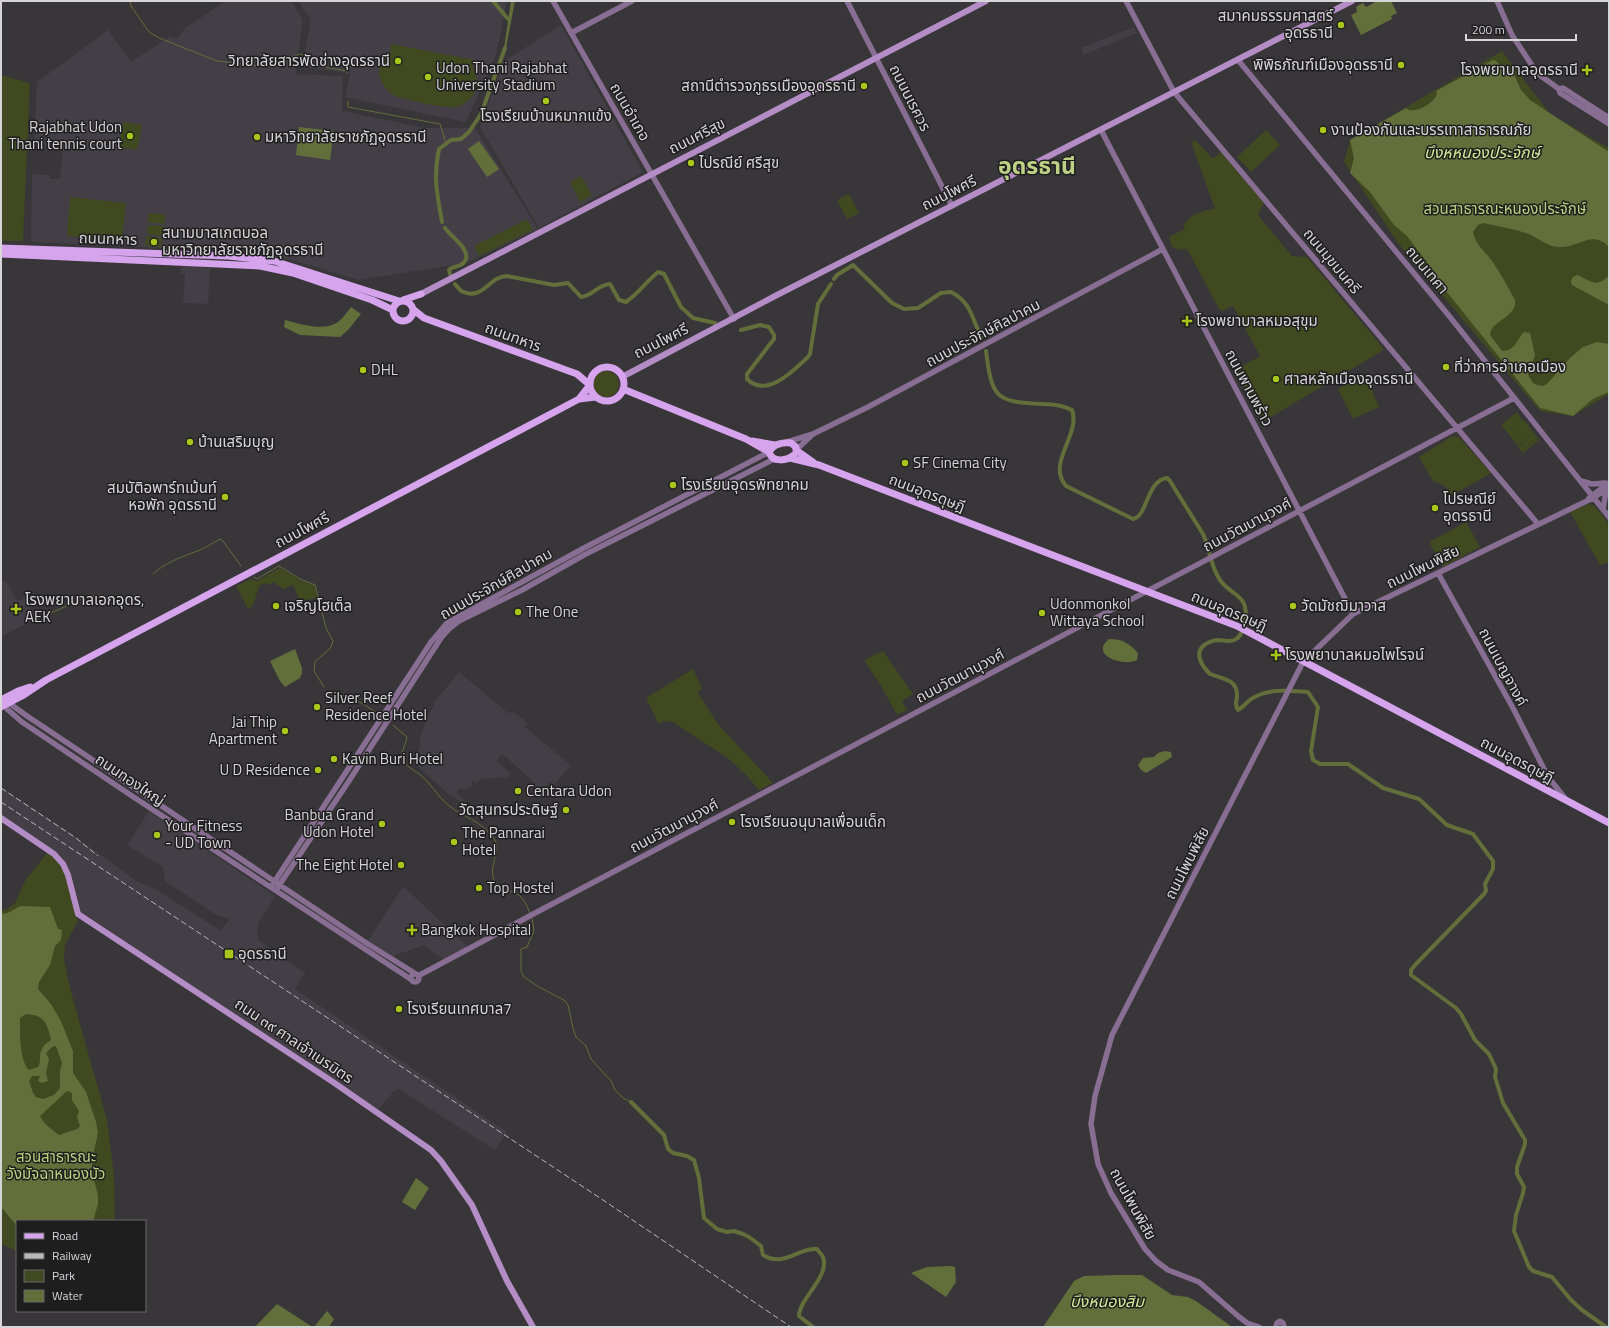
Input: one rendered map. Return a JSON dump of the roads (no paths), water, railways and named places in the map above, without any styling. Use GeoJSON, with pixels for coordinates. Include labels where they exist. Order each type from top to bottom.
{"type":"FeatureCollection","features":[{"type":"Feature","properties":{"kind":"main road","name":"ถนนศรีสุข"},"geometry":{"type":"LineString","coordinates":[[421,294],[986,1]]}},
{"type":"Feature","properties":{"kind":"main road","name":"ถนนโพศรี"},"geometry":{"type":"LineString","coordinates":[[622,377],[1352,1]]}},
{"type":"Feature","properties":{"kind":"main road","name":"ถนนทหาร"},"geometry":{"type":"LineString","coordinates":[[1,248],[228,256],[261,260],[295,267],[401,301]]}},
{"type":"Feature","properties":{"kind":"main road","name":"ถนนทหาร"},"geometry":{"type":"LineString","coordinates":[[1,254],[260,266],[293,273],[372,300],[393,310]]}},
{"type":"Feature","properties":{"kind":"main road"},"geometry":{"type":"LineString","coordinates":[[401,301],[410,303],[413,309],[413,315],[409,320],[398,320],[394,316],[394,306],[401,301],[421,294]]}},
{"type":"Feature","properties":{"kind":"main road"},"geometry":{"type":"LineString","coordinates":[[413,309],[421,294]]}},
{"type":"Feature","properties":{"kind":"main road","name":"ถนนทหาร"},"geometry":{"type":"LineString","coordinates":[[413,309],[424,318],[577,374],[590,385]]}},
{"type":"Feature","properties":{"kind":"main road","name":"ถนนทหาร"},"geometry":{"type":"LineString","coordinates":[[409,320],[424,318]]}},
{"type":"Feature","properties":{"kind":"main road"},"geometry":{"type":"LineString","coordinates":[[577,374],[586,375],[595,373],[604,368],[611,368],[618,371],[622,377],[623,389],[617,397],[611,400],[604,400],[596,397],[592,392],[590,385],[595,373]]}},
{"type":"Feature","properties":{"kind":"main road","name":"ถนนโพศรี"},"geometry":{"type":"LineString","coordinates":[[578,399],[590,385]]}},
{"type":"Feature","properties":{"kind":"main road"},"geometry":{"type":"LineString","coordinates":[[623,389],[746,439],[769,452],[770,456],[774,459],[790,458],[796,450],[793,444],[787,442],[775,445],[746,439]]}},
{"type":"Feature","properties":{"kind":"main road","name":"ถนนโพศรี"},"geometry":{"type":"LineString","coordinates":[[4,701],[22,696],[37,685],[578,399],[596,397]]}},
{"type":"Feature","properties":{"kind":"main road"},"geometry":{"type":"LineString","coordinates":[[769,452],[775,445]]}},
{"type":"Feature","properties":{"kind":"main road","name":"ถนนอุดรดุษฎี"},"geometry":{"type":"LineString","coordinates":[[796,450],[819,465]]}},
{"type":"Feature","properties":{"kind":"main road","name":"ถนนอุดรดุษฎี"},"geometry":{"type":"LineString","coordinates":[[790,458],[819,465],[1237,626],[1609,823]]}},
{"type":"Feature","properties":{"kind":"main road","name":"ถนนโพศรี"},"geometry":{"type":"LineString","coordinates":[[4,701],[18,691],[37,685]]}},
{"type":"Feature","properties":{"kind":"main road","name":"ถนน ๓๙ ศาลเจ้าเนรมิตร"},"geometry":{"type":"LineString","coordinates":[[1,818],[54,854],[60,860],[68,874],[76,911],[81,918],[88,920],[333,1082],[431,1150],[441,1161],[472,1205],[507,1281],[533,1327]]}},
{"type":"Feature","properties":{"kind":"street","name":"ถนนอำเภอ"},"geometry":{"type":"LineString","coordinates":[[552,1],[734,319]]}},
{"type":"Feature","properties":{"kind":"street"},"geometry":{"type":"LineString","coordinates":[[571,33],[632,1]]}},
{"type":"Feature","properties":{"kind":"street","name":"ถนนนเรศวร"},"geometry":{"type":"LineString","coordinates":[[847,1],[952,206]]}},
{"type":"Feature","properties":{"kind":"street","name":"ถนนมุขมนครี"},"geometry":{"type":"LineString","coordinates":[[1126,1],[1174,92],[1538,524]]}},
{"type":"Feature","properties":{"kind":"street"},"geometry":{"type":"LineString","coordinates":[[1497,1],[1512,35],[1533,67],[1541,76],[1559,89],[1560,93],[1609,124]]}},
{"type":"Feature","properties":{"kind":"street","name":"ถนนเทศา"},"geometry":{"type":"LineString","coordinates":[[1238,60],[1450,316],[1609,517]]}},
{"type":"Feature","properties":{"kind":"street"},"geometry":{"type":"LineString","coordinates":[[1559,89],[1563,88],[1609,118]]}},
{"type":"Feature","properties":{"kind":"street","name":"ถนนพานพร้าว"},"geometry":{"type":"LineString","coordinates":[[1101,130],[1353,614]]}},
{"type":"Feature","properties":{"kind":"street","name":"ถนนประจักษ์ศิลปาคม"},"geometry":{"type":"LineString","coordinates":[[813,434],[921,380],[1162,249]]}},
{"type":"Feature","properties":{"kind":"street","name":"ถนนวัฒนานุวงศ์"},"geometry":{"type":"LineString","coordinates":[[417,975],[1514,398]]}},
{"type":"Feature","properties":{"kind":"street"},"geometry":{"type":"LineString","coordinates":[[787,442],[813,434]]}},
{"type":"Feature","properties":{"kind":"street"},"geometry":{"type":"LineString","coordinates":[[796,450],[813,434]]}},
{"type":"Feature","properties":{"kind":"street","name":"ถนนประจักษ์ศิลปาคม"},"geometry":{"type":"LineString","coordinates":[[277,883],[386,710],[440,638],[450,628],[459,621],[493,605],[666,506],[769,452]]}},
{"type":"Feature","properties":{"kind":"street","name":"ถนนประจักษ์ศิลปาคม"},"geometry":{"type":"LineString","coordinates":[[277,883],[318,828],[361,763],[392,714],[430,642],[447,623],[473,607],[490,600],[774,459]]}},
{"type":"Feature","properties":{"kind":"street"},"geometry":{"type":"LineString","coordinates":[[738,469],[741,475]]}},
{"type":"Feature","properties":{"kind":"street"},"geometry":{"type":"LineString","coordinates":[[1581,481],[1592,484],[1609,482]]}},
{"type":"Feature","properties":{"kind":"street","name":"ถนนโพนพิสัย"},"geometry":{"type":"LineString","coordinates":[[1592,497],[1609,482]]}},
{"type":"Feature","properties":{"kind":"street"},"geometry":{"type":"LineString","coordinates":[[1603,509],[1606,492],[1609,489]]}},
{"type":"Feature","properties":{"kind":"street","name":"ถนนโพนพิสัย"},"geometry":{"type":"LineString","coordinates":[[1259,1327],[1248,1323],[1238,1316],[1199,1282],[1168,1270],[1160,1265],[1145,1250],[1111,1193],[1098,1164],[1090,1124],[1095,1096],[1112,1035],[1303,662],[1353,614],[1609,489]]}},
{"type":"Feature","properties":{"kind":"street"},"geometry":{"type":"LineString","coordinates":[[666,506],[671,511]]}},
{"type":"Feature","properties":{"kind":"street","name":"ถนนเบญจางค์"},"geometry":{"type":"LineString","coordinates":[[1438,573],[1514,710],[1546,773],[1567,801]]}},
{"type":"Feature","properties":{"kind":"street"},"geometry":{"type":"LineString","coordinates":[[490,600],[493,605]]}},
{"type":"Feature","properties":{"kind":"street","name":"ถนนทองใหญ่"},"geometry":{"type":"LineString","coordinates":[[4,701],[417,975]]}},
{"type":"Feature","properties":{"kind":"street","name":"ถนนทองใหญ่"},"geometry":{"type":"LineString","coordinates":[[4,701],[22,722],[395,970],[412,980],[412,976],[417,975]]}},
{"type":"Feature","properties":{"kind":"street"},"geometry":{"type":"LineString","coordinates":[[386,710],[392,714]]}},
{"type":"Feature","properties":{"kind":"street"},"geometry":{"type":"LineString","coordinates":[[22,722],[27,716]]}},
{"type":"Feature","properties":{"kind":"street"},"geometry":{"type":"LineString","coordinates":[[355,759],[361,763]]}},
{"type":"Feature","properties":{"kind":"street"},"geometry":{"type":"LineString","coordinates":[[1544,788],[1548,783],[1546,773]]}},
{"type":"Feature","properties":{"kind":"street"},"geometry":{"type":"LineString","coordinates":[[320,813],[325,817]]}},
{"type":"Feature","properties":{"kind":"street"},"geometry":{"type":"LineString","coordinates":[[313,824],[318,828]]}},
{"type":"Feature","properties":{"kind":"street"},"geometry":{"type":"LineString","coordinates":[[274,889],[277,883]]}},
{"type":"Feature","properties":{"kind":"street"},"geometry":{"type":"LineString","coordinates":[[395,970],[399,963]]}},
{"type":"Feature","properties":{"kind":"street"},"geometry":{"type":"LineString","coordinates":[[1269,1327],[1276,1326],[1282,1322],[1285,1326]]}},
{"type":"Feature","properties":{"kind":"water"},"geometry":{"type":"Polygon","coordinates":[[[511,1],[515,1],[506,48],[504,48],[511,1]]]}},
{"type":"Feature","properties":{"kind":"water"},"geometry":{"type":"Polygon","coordinates":[[[1374,1],[1391,1],[1397,13],[1391,16],[1392,19],[1361,35],[1351,15],[1357,12],[1356,7],[1363,3],[1366,7],[1374,3],[1374,1]]]}},
{"type":"Feature","properties":{"kind":"water","name":"บึงหหนองประจักษ์"},"geometry":{"type":"Polygon","coordinates":[[[1493,60],[1504,69],[1513,72],[1521,90],[1530,100],[1609,152],[1609,247],[1603,242],[1591,239],[1567,247],[1556,247],[1529,234],[1483,223],[1478,225],[1473,232],[1478,245],[1489,257],[1515,300],[1515,306],[1512,311],[1495,325],[1490,335],[1502,351],[1507,351],[1513,347],[1524,332],[1530,333],[1535,355],[1528,375],[1533,383],[1543,386],[1547,384],[1570,358],[1583,347],[1597,342],[1609,344],[1609,392],[1593,399],[1573,416],[1540,408],[1430,271],[1429,265],[1407,236],[1394,225],[1370,192],[1350,173],[1354,158],[1350,140],[1406,108],[1409,110],[1417,110],[1429,104],[1433,101],[1437,94],[1436,91],[1493,60]]]}},
{"type":"Feature","properties":{"kind":"water"},"geometry":{"type":"Polygon","coordinates":[[[299,127],[334,131],[330,160],[296,155],[299,127]]]}},
{"type":"Feature","properties":{"kind":"water"},"geometry":{"type":"Polygon","coordinates":[[[479,141],[499,169],[487,177],[468,149],[479,141]]]}},
{"type":"Feature","properties":{"kind":"water"},"geometry":{"type":"Polygon","coordinates":[[[1578,275],[1591,282],[1598,283],[1609,275],[1609,305],[1572,285],[1572,278],[1578,275]]]}},
{"type":"Feature","properties":{"kind":"water"},"geometry":{"type":"Polygon","coordinates":[[[351,307],[361,314],[340,337],[300,335],[284,327],[285,320],[319,327],[332,325],[338,322],[351,307]]]}},
{"type":"Feature","properties":{"kind":"water"},"geometry":{"type":"Polygon","coordinates":[[[1109,639],[1122,641],[1132,647],[1138,653],[1137,660],[1131,662],[1117,661],[1105,655],[1103,650],[1104,645],[1109,639]]]}},
{"type":"Feature","properties":{"kind":"water"},"geometry":{"type":"Polygon","coordinates":[[[295,649],[302,668],[302,673],[300,678],[285,687],[280,681],[270,661],[295,649]]]}},
{"type":"Feature","properties":{"kind":"water"},"geometry":{"type":"Polygon","coordinates":[[[1165,751],[1171,752],[1172,757],[1146,773],[1141,770],[1138,765],[1143,758],[1154,757],[1158,753],[1165,751]]]}},
{"type":"Feature","properties":{"kind":"water","name":"สวนสาธารณะ วังมัจฉาหนองบัว"},"geometry":{"type":"Polygon","coordinates":[[[21,906],[50,907],[58,929],[62,930],[61,940],[55,946],[50,965],[39,982],[38,989],[51,1004],[61,1021],[73,1051],[73,1073],[86,1092],[96,1122],[98,1133],[92,1160],[92,1173],[98,1195],[98,1204],[93,1220],[16,1220],[16,1225],[1,1207],[1,914],[7,913],[21,906]],[[26,1014],[20,1018],[20,1038],[23,1060],[29,1070],[38,1067],[40,1062],[40,1054],[46,1044],[51,1040],[44,1021],[37,1016],[26,1014]],[[56,1046],[52,1047],[46,1053],[49,1059],[46,1073],[48,1081],[42,1083],[38,1081],[40,1076],[32,1076],[29,1081],[36,1097],[43,1099],[54,1095],[60,1088],[60,1071],[62,1063],[56,1046]],[[67,1091],[40,1116],[47,1125],[59,1135],[77,1129],[80,1126],[77,1117],[79,1111],[72,1100],[72,1093],[67,1091]]]}},
{"type":"Feature","properties":{"kind":"water"},"geometry":{"type":"Polygon","coordinates":[[[416,1178],[429,1188],[415,1210],[402,1202],[416,1178]]]}},
{"type":"Feature","properties":{"kind":"water"},"geometry":{"type":"Polygon","coordinates":[[[927,1267],[955,1267],[956,1282],[946,1297],[911,1273],[927,1267]]]}},
{"type":"Feature","properties":{"kind":"water","name":"บึงหนองสิม"},"geometry":{"type":"Polygon","coordinates":[[[1142,1275],[1172,1295],[1188,1297],[1196,1301],[1232,1327],[1043,1327],[1074,1281],[1084,1276],[1142,1275]]]}},
{"type":"Feature","properties":{"kind":"water"},"geometry":{"type":"Polygon","coordinates":[[[277,1304],[311,1326],[255,1327],[277,1304]]]}},
{"type":"Feature","properties":{"kind":"water"},"geometry":{"type":"Polygon","coordinates":[[[327,1311],[334,1319],[329,1327],[314,1327],[327,1311]]]}},
{"type":"Feature","properties":{"kind":"waterway"},"geometry":{"type":"LineString","coordinates":[[130,1],[131,6],[149,32],[159,38],[217,61],[257,66],[302,54],[310,64],[347,71],[347,73]]}},
{"type":"Feature","properties":{"kind":"waterway"},"geometry":{"type":"LineString","coordinates":[[493,1],[508,19]]}},
{"type":"Feature","properties":{"kind":"waterway"},"geometry":{"type":"LineString","coordinates":[[442,222],[437,194],[436,177],[439,149],[451,140],[461,139],[469,132],[481,114],[505,48]]}},
{"type":"Feature","properties":{"kind":"waterway"},"geometry":{"type":"LineString","coordinates":[[348,101],[348,107],[440,124],[446,143]]}},
{"type":"Feature","properties":{"kind":"waterway"},"geometry":{"type":"LineString","coordinates":[[445,228],[460,243],[466,252],[465,261],[459,266],[451,268],[449,270],[450,274]]}},
{"type":"Feature","properties":{"kind":"waterway"},"geometry":{"type":"LineString","coordinates":[[834,279],[837,275],[853,265],[892,303],[904,309],[918,308],[941,293],[951,292],[958,296],[967,306],[981,337]]}},
{"type":"Feature","properties":{"kind":"waterway"},"geometry":{"type":"LineString","coordinates":[[455,284],[461,291],[469,294],[480,291],[495,280],[507,276],[554,285],[568,283],[581,297],[589,295],[602,286],[610,284],[619,300],[626,302],[658,272],[664,274],[681,307],[693,318],[715,323]]}},
{"type":"Feature","properties":{"kind":"waterway"},"geometry":{"type":"LineString","coordinates":[[741,330],[760,325],[769,327],[774,335],[774,339],[747,374],[747,379],[755,384],[763,386],[780,380],[795,369],[810,354],[818,304],[831,284]]}},
{"type":"Feature","properties":{"kind":"waterway"},"geometry":{"type":"LineString","coordinates":[[986,351],[988,367],[994,388],[1005,399],[1027,403],[1054,405],[1072,410],[1074,420],[1061,458],[1060,468],[1061,477],[1066,486],[1133,519],[1142,512],[1155,485],[1160,480],[1167,478],[1170,481],[1203,534],[1212,563],[1220,580],[1245,605],[1245,620],[1238,638],[1232,641],[1218,640],[1207,643],[1201,648],[1199,655],[1201,663],[1210,674],[1229,681],[1235,687],[1237,691],[1236,705],[1238,710],[1251,699],[1273,691],[1308,692],[1318,707],[1311,751],[1313,760],[1320,764],[1348,764],[1383,788],[1419,799],[1447,825],[1473,834],[1493,861],[1493,869],[1485,884],[1486,891],[1484,894],[1416,964],[1411,970],[1411,975],[1456,1008],[1461,1014],[1475,1040],[1489,1054],[1496,1069],[1495,1077],[1503,1103],[1525,1140],[1517,1167],[1517,1174],[1524,1187],[1516,1215],[1514,1231],[1529,1267],[1533,1271],[1552,1277],[1571,1300],[1606,1327]]}},
{"type":"Feature","properties":{"kind":"waterway"},"geometry":{"type":"LineString","coordinates":[[153,574],[171,562],[220,539],[241,566]]}},
{"type":"Feature","properties":{"kind":"waterway"},"geometry":{"type":"LineString","coordinates":[[254,577],[257,579],[279,566],[300,579],[315,585],[326,628],[333,641],[331,647],[315,662],[314,671],[324,687]]}},
{"type":"Feature","properties":{"kind":"waterway"},"geometry":{"type":"LineString","coordinates":[[35,620],[89,596],[102,595],[109,599]]}},
{"type":"Feature","properties":{"kind":"waterway"},"geometry":{"type":"LineString","coordinates":[[330,694],[350,697],[378,714]]}},
{"type":"Feature","properties":{"kind":"waterway"},"geometry":{"type":"LineString","coordinates":[[393,725],[407,737],[402,755],[403,761],[422,776],[448,805],[483,827],[493,837],[497,848],[492,871],[493,877],[500,887],[521,897],[527,905],[530,914]]}},
{"type":"Feature","properties":{"kind":"waterway"},"geometry":{"type":"LineString","coordinates":[[532,918],[534,931],[527,947],[521,949],[521,971],[524,977],[564,1000],[568,1005],[576,1037],[586,1046],[591,1059],[611,1081],[615,1090],[623,1098],[631,1102]]}},
{"type":"Feature","properties":{"kind":"waterway"},"geometry":{"type":"LineString","coordinates":[[631,1102],[664,1135],[668,1149],[673,1153],[687,1156],[694,1160],[699,1178],[704,1218],[717,1229],[727,1232],[734,1231],[749,1237],[761,1246],[763,1255],[771,1258],[785,1258],[810,1249],[817,1249],[823,1257],[824,1264],[822,1272],[804,1302],[799,1316],[813,1327]]}},
{"type":"Feature","properties":{"kind":"railway"},"geometry":{"type":"LineString","coordinates":[[1,788],[76,838],[98,856]]}},
{"type":"Feature","properties":{"kind":"railway"},"geometry":{"type":"LineString","coordinates":[[1,802],[603,1200],[791,1327]]}},
{"type":"Feature","properties":{"kind":"place","name":"สมาคมธรรมศาสตร์ อุดรธานี"},"geometry":{"type":"Point","coordinates":[1341,25]}},
{"type":"Feature","properties":{"kind":"place","name":"วิทยาลัยสารพัดช่างอุดรธานี"},"geometry":{"type":"Point","coordinates":[398,61]}},
{"type":"Feature","properties":{"kind":"place","name":"พิพิธภัณฑ์เมืองอุดรธานี"},"geometry":{"type":"Point","coordinates":[1401,65]}},
{"type":"Feature","properties":{"kind":"place","name":"โรงพยาบาลอุดรธานี"},"geometry":{"type":"Point","coordinates":[1587,70]}},
{"type":"Feature","properties":{"kind":"place","name":"Udon Thani Rajabhat University Stadium"},"geometry":{"type":"Point","coordinates":[428,77]}},
{"type":"Feature","properties":{"kind":"place","name":"สถานีตำรวจภูธรเมืองอุดรธานี"},"geometry":{"type":"Point","coordinates":[864,86]}},
{"type":"Feature","properties":{"kind":"place","name":"โรงเรียนบ้านหมากแข้ง"},"geometry":{"type":"Point","coordinates":[546,101]}},
{"type":"Feature","properties":{"kind":"place","name":"งานป้องกันและบรรเทาสาธารณภัย"},"geometry":{"type":"Point","coordinates":[1323,130]}},
{"type":"Feature","properties":{"kind":"place","name":"Rajabhat Udon Thani tennis court"},"geometry":{"type":"Point","coordinates":[130,136]}},
{"type":"Feature","properties":{"kind":"place","name":"มหาวิทยาลัยราชภัฏอุดรธานี"},"geometry":{"type":"Point","coordinates":[257,137]}},
{"type":"Feature","properties":{"kind":"place","name":"ไปรณีย์ ศรีสุข"},"geometry":{"type":"Point","coordinates":[691,163]}},
{"type":"Feature","properties":{"kind":"place","name":"สนามบาสเกตบอล มหาวิทยาลัยราชภัฏอุดรธานี"},"geometry":{"type":"Point","coordinates":[154,242]}},
{"type":"Feature","properties":{"kind":"place","name":"โรงพยาบาลหมอสุขุม"},"geometry":{"type":"Point","coordinates":[1187,321]}},
{"type":"Feature","properties":{"kind":"place","name":"ที่ว่าการอำเภอเมือง"},"geometry":{"type":"Point","coordinates":[1446,367]}},
{"type":"Feature","properties":{"kind":"place","name":"DHL"},"geometry":{"type":"Point","coordinates":[363,370]}},
{"type":"Feature","properties":{"kind":"place","name":"ศาลหลักเมืองอุดรธานี"},"geometry":{"type":"Point","coordinates":[1276,379]}},
{"type":"Feature","properties":{"kind":"place","name":"บ้านเสริมบุญ"},"geometry":{"type":"Point","coordinates":[190,442]}},
{"type":"Feature","properties":{"kind":"place","name":"SF Cinema City"},"geometry":{"type":"Point","coordinates":[905,463]}},
{"type":"Feature","properties":{"kind":"place","name":"โรงเรียนอุดรพิทยาคม"},"geometry":{"type":"Point","coordinates":[673,485]}},
{"type":"Feature","properties":{"kind":"place","name":"สมบัติอพาร์ทเม้นท์ หอพัก อุดรธานี"},"geometry":{"type":"Point","coordinates":[225,497]}},
{"type":"Feature","properties":{"kind":"place","name":"โปรษณีย์ อุดรธานี"},"geometry":{"type":"Point","coordinates":[1435,508]}},
{"type":"Feature","properties":{"kind":"place","name":"เจริญโฮเต็ล"},"geometry":{"type":"Point","coordinates":[276,606]}},
{"type":"Feature","properties":{"kind":"place","name":"วัดมัชฌิมาวาส"},"geometry":{"type":"Point","coordinates":[1293,606]}},
{"type":"Feature","properties":{"kind":"place","name":"โรงพยาบาลเอกอุดร, AEK"},"geometry":{"type":"Point","coordinates":[16,609]}},
{"type":"Feature","properties":{"kind":"place","name":"The One"},"geometry":{"type":"Point","coordinates":[518,612]}},
{"type":"Feature","properties":{"kind":"place","name":"Udonmonkol Wittaya School"},"geometry":{"type":"Point","coordinates":[1042,613]}},
{"type":"Feature","properties":{"kind":"place","name":"โรงพยาบาลหมอไพโรจน์"},"geometry":{"type":"Point","coordinates":[1276,655]}},
{"type":"Feature","properties":{"kind":"place","name":"Silver Reef Residence Hotel"},"geometry":{"type":"Point","coordinates":[317,707]}},
{"type":"Feature","properties":{"kind":"place","name":"Jai Thip Apartment"},"geometry":{"type":"Point","coordinates":[285,731]}},
{"type":"Feature","properties":{"kind":"place","name":"Kavin Buri Hotel"},"geometry":{"type":"Point","coordinates":[334,759]}},
{"type":"Feature","properties":{"kind":"place","name":"U D Residence"},"geometry":{"type":"Point","coordinates":[318,770]}},
{"type":"Feature","properties":{"kind":"place","name":"Centara Udon"},"geometry":{"type":"Point","coordinates":[518,791]}},
{"type":"Feature","properties":{"kind":"place","name":"วัดสุนทรประดิษฐ์"},"geometry":{"type":"Point","coordinates":[566,810]}},
{"type":"Feature","properties":{"kind":"place","name":"โรงเรียนอนุบาลเพื่อนเด็ก"},"geometry":{"type":"Point","coordinates":[732,822]}},
{"type":"Feature","properties":{"kind":"place","name":"Banbua Grand Udon Hotel"},"geometry":{"type":"Point","coordinates":[382,824]}},
{"type":"Feature","properties":{"kind":"place","name":"Your Fitness - UD Town"},"geometry":{"type":"Point","coordinates":[157,835]}},
{"type":"Feature","properties":{"kind":"place","name":"The Pannarai Hotel"},"geometry":{"type":"Point","coordinates":[454,842]}},
{"type":"Feature","properties":{"kind":"place","name":"The Eight Hotel"},"geometry":{"type":"Point","coordinates":[401,865]}},
{"type":"Feature","properties":{"kind":"place","name":"Top Hostel"},"geometry":{"type":"Point","coordinates":[479,888]}},
{"type":"Feature","properties":{"kind":"place","name":"Bangkok Hospital"},"geometry":{"type":"Point","coordinates":[412,930]}},
{"type":"Feature","properties":{"kind":"place","name":"อุดรธานี"},"geometry":{"type":"Point","coordinates":[229,954]}},
{"type":"Feature","properties":{"kind":"place","name":"โรงเรียนเทศบาล7"},"geometry":{"type":"Point","coordinates":[399,1009]}},
{"type":"Feature","properties":{"kind":"district","name":"อุดรธานี"},"geometry":{"type":"Point","coordinates":[1037,166]}},
{"type":"Feature","properties":{"kind":"park label","name":"สวนสาธารณะหนองประจักษ์"},"geometry":{"type":"Point","coordinates":[1505,209]}}]}
